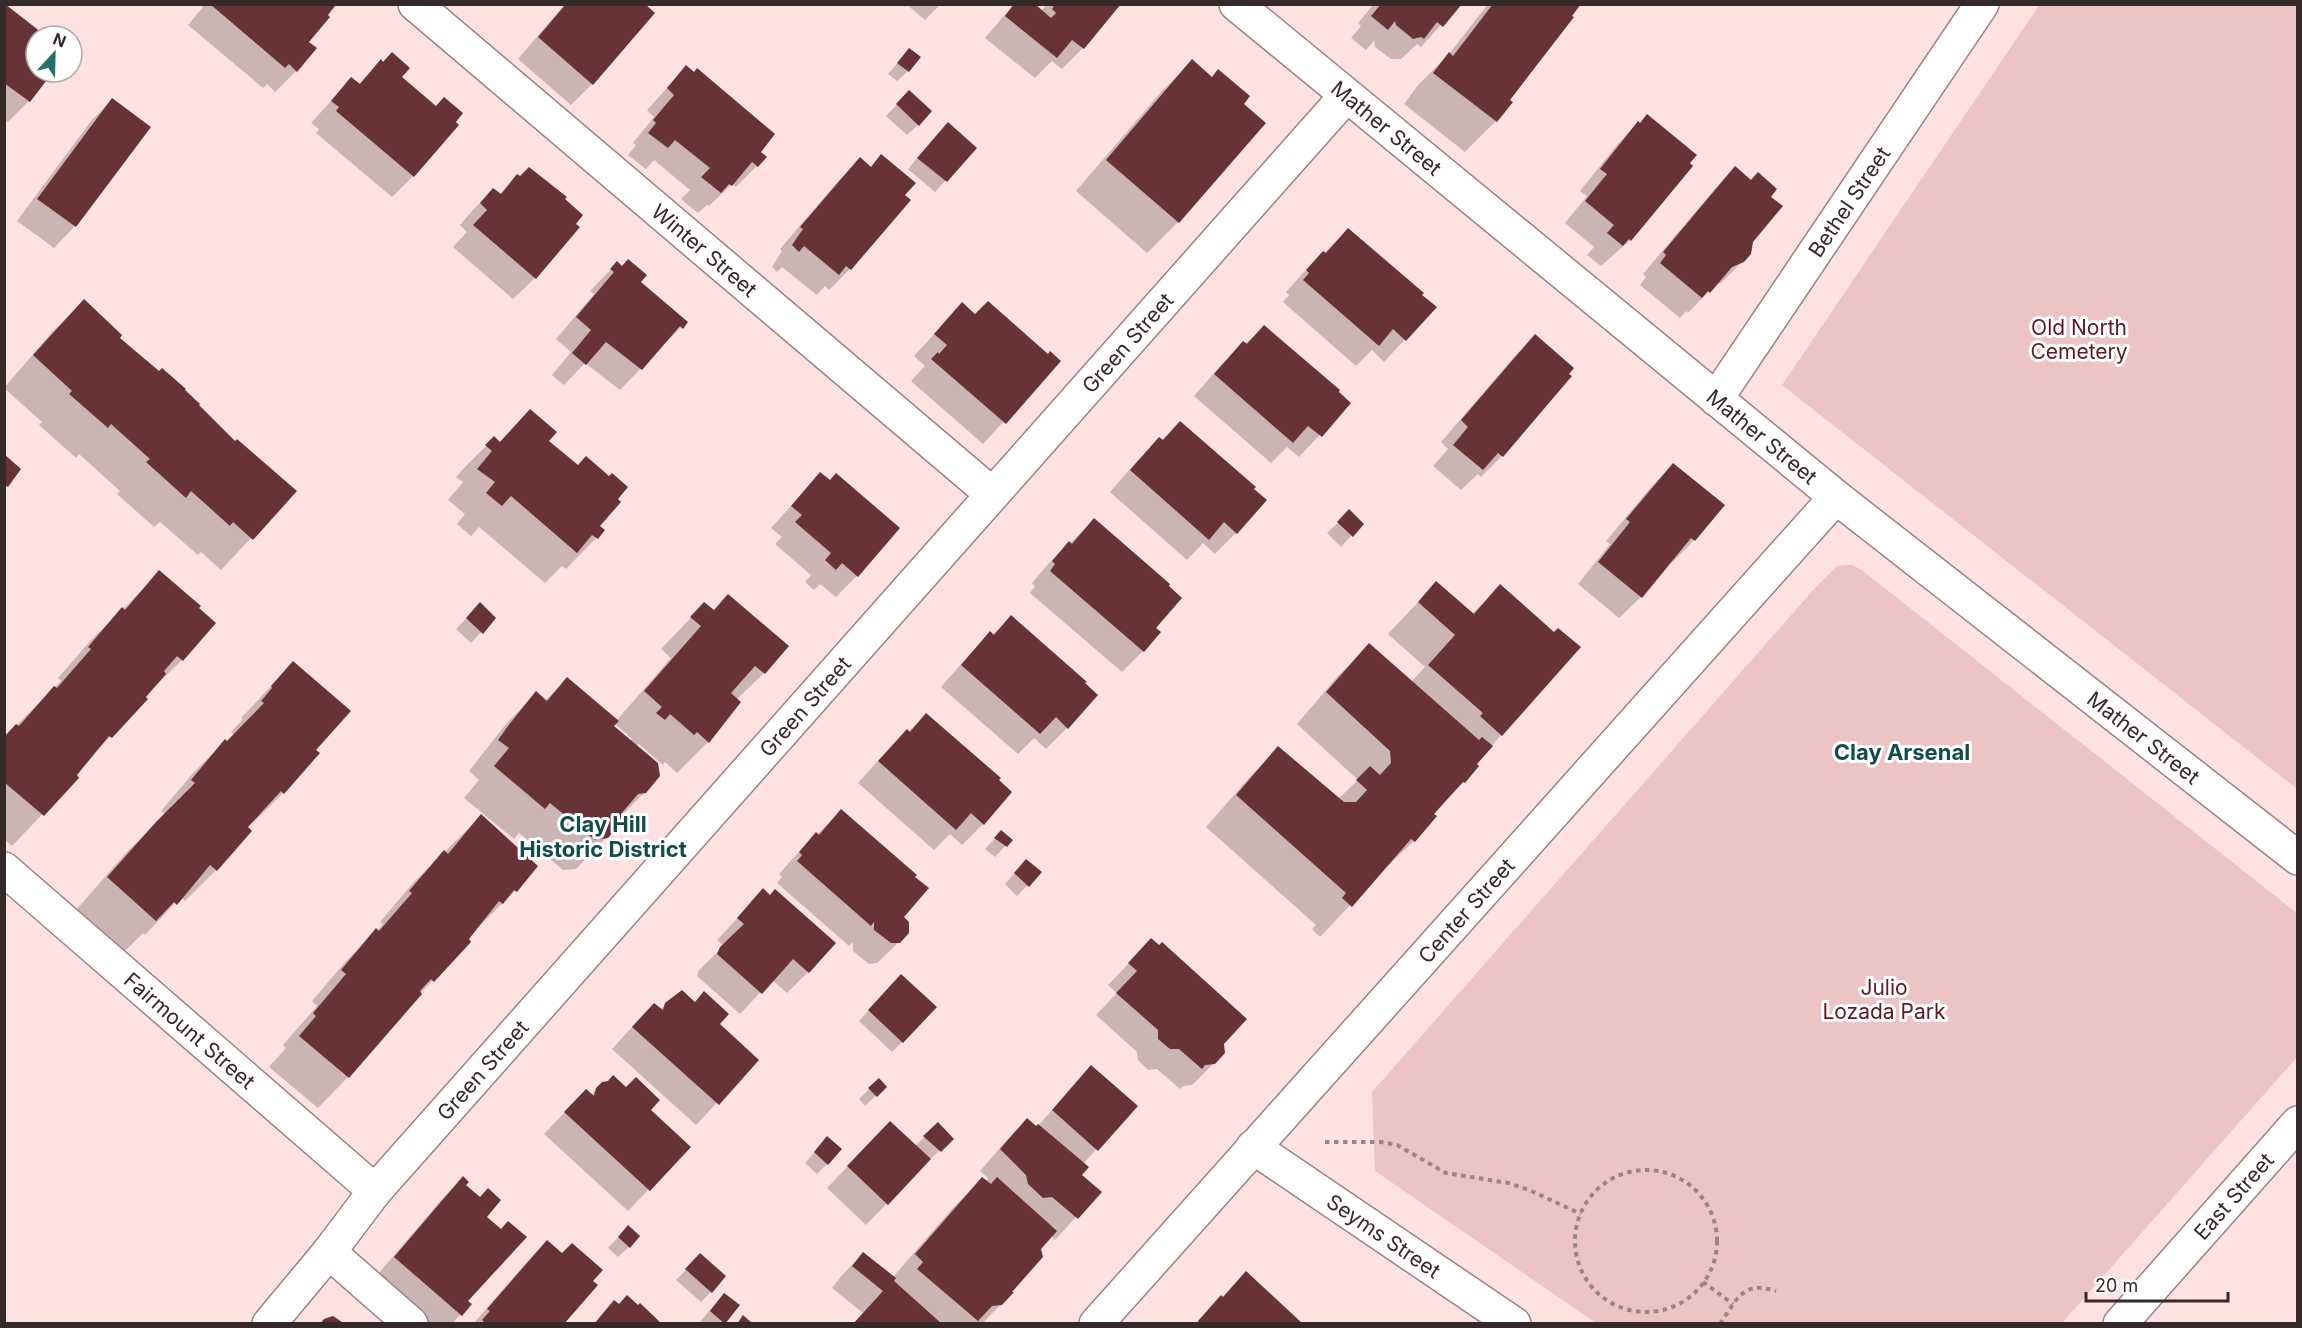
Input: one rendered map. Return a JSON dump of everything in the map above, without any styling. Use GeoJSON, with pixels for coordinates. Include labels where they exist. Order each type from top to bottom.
{"type":"FeatureCollection","features":[{"type":"Feature","properties":{"kind":"street","name":"Winter Street"},"geometry":{"type":"LineString","coordinates":[[416,4],[992,494]]}},
{"type":"Feature","properties":{"kind":"street","name":"Mather Street"},"geometry":{"type":"LineString","coordinates":[[1236,4],[1836,497],[2298,858]]}},
{"type":"Feature","properties":{"kind":"street","name":"Bethel Street"},"geometry":{"type":"LineString","coordinates":[[1716,399],[1982,4]]}},
{"type":"Feature","properties":{"kind":"street","name":"Green Street"},"geometry":{"type":"LineString","coordinates":[[269,1323],[329,1252],[375,1191],[1346,96]]}},
{"type":"Feature","properties":{"kind":"street","name":"Center Street"},"geometry":{"type":"LineString","coordinates":[[1096,1323],[1836,497]]}},
{"type":"Feature","properties":{"kind":"street","name":"Fairmount Street"},"geometry":{"type":"LineString","coordinates":[[4,869],[375,1191]]}},
{"type":"Feature","properties":{"kind":"street","name":"East Street"},"geometry":{"type":"LineString","coordinates":[[2120,1323],[2298,1123]]}},
{"type":"Feature","properties":{"kind":"street","name":"Seyms Street"},"geometry":{"type":"LineString","coordinates":[[1253,1147],[1514,1323]]}},
{"type":"Feature","properties":{"kind":"street"},"geometry":{"type":"LineString","coordinates":[[329,1252],[411,1323]]}},
{"type":"Feature","properties":{"kind":"path"},"geometry":{"type":"LineString","coordinates":[[1325,1142],[1382,1142],[1396,1145],[1446,1173],[1529,1190],[1581,1214]]}},
{"type":"Feature","properties":{"kind":"path"},"geometry":{"type":"LineString","coordinates":[[1642,1170],[1665,1172],[1688,1183],[1705,1200],[1715,1222],[1718,1247],[1712,1270],[1703,1282],[1698,1291],[1678,1305],[1654,1311],[1630,1311],[1609,1302],[1592,1288],[1580,1268],[1574,1246],[1576,1223],[1585,1203],[1601,1185],[1620,1174],[1642,1170]]}},
{"type":"Feature","properties":{"kind":"path"},"geometry":{"type":"LineString","coordinates":[[1703,1282],[1733,1304]]}},
{"type":"Feature","properties":{"kind":"path"},"geometry":{"type":"LineString","coordinates":[[1722,1323],[1733,1304],[1742,1293],[1751,1287],[1765,1287],[1776,1291]]}},
{"type":"Feature","properties":{"kind":"green space","name":"Old North Cemetery"},"geometry":{"type":"Polygon","coordinates":[[[2040,4],[2297,5],[2297,789],[1782,385],[2040,4]]]}},
{"type":"Feature","properties":{"kind":"green space","name":"Julio Lozada Park"},"geometry":{"type":"Polygon","coordinates":[[[1853,565],[2297,913],[2297,1057],[2062,1323],[1596,1323],[1375,1171],[1372,1092],[1815,588],[1837,566],[1853,565]]]}},
{"type":"Feature","properties":{"kind":"building"},"geometry":{"type":"Polygon","coordinates":[[[5,4],[31,24],[24,24],[24,84],[44,84],[30,102],[4,83],[5,4]]]}},
{"type":"Feature","properties":{"kind":"building"},"geometry":{"type":"Polygon","coordinates":[[[210,4],[334,4],[335,6],[328,15],[330,17],[309,42],[317,48],[297,72],[289,64],[285,68],[210,4]]]}},
{"type":"Feature","properties":{"kind":"building"},"geometry":{"type":"Polygon","coordinates":[[[566,4],[645,4],[655,13],[593,85],[538,37],[566,4]]]}},
{"type":"Feature","properties":{"kind":"building"},"geometry":{"type":"Polygon","coordinates":[[[1014,4],[1035,4],[1051,18],[1056,13],[1052,9],[1055,4],[1121,4],[1084,49],[1072,40],[1057,58],[1005,16],[1014,4]]]}},
{"type":"Feature","properties":{"kind":"building"},"geometry":{"type":"Polygon","coordinates":[[[1381,4],[1462,4],[1443,27],[1437,22],[1424,39],[1421,37],[1413,39],[1396,25],[1395,21],[1388,30],[1371,16],[1381,4]]]}},
{"type":"Feature","properties":{"kind":"building"},"geometry":{"type":"Polygon","coordinates":[[[1493,4],[1581,4],[1572,16],[1574,17],[1510,100],[1513,102],[1497,122],[1433,73],[1449,52],[1453,56],[1493,4]]]}},
{"type":"Feature","properties":{"kind":"building"},"geometry":{"type":"Polygon","coordinates":[[[909,48],[921,57],[909,72],[897,63],[909,48]]]}},
{"type":"Feature","properties":{"kind":"building"},"geometry":{"type":"Polygon","coordinates":[[[392,52],[410,68],[402,77],[436,106],[444,97],[463,113],[456,122],[459,125],[414,177],[336,111],[339,107],[331,101],[351,77],[360,84],[381,59],[383,62],[392,52]]]}},
{"type":"Feature","properties":{"kind":"building"},"geometry":{"type":"Polygon","coordinates":[[[1192,59],[1212,77],[1218,69],[1250,96],[1244,104],[1266,123],[1179,223],[1106,160],[1192,59]]]}},
{"type":"Feature","properties":{"kind":"building"},"geometry":{"type":"Polygon","coordinates":[[[686,65],[694,72],[697,68],[775,134],[761,152],[767,157],[758,167],[752,162],[732,186],[729,184],[721,193],[701,177],[710,168],[675,140],[668,148],[648,133],[656,123],[653,120],[674,95],[667,88],[686,65]]]}},
{"type":"Feature","properties":{"kind":"building"},"geometry":{"type":"Polygon","coordinates":[[[909,90],[932,111],[919,126],[896,104],[909,90]]]}},
{"type":"Feature","properties":{"kind":"building"},"geometry":{"type":"Polygon","coordinates":[[[112,98],[151,127],[76,227],[37,199],[112,98]]]}},
{"type":"Feature","properties":{"kind":"building"},"geometry":{"type":"Polygon","coordinates":[[[1647,114],[1697,155],[1690,163],[1693,166],[1631,241],[1629,239],[1623,246],[1607,233],[1614,225],[1585,201],[1607,174],[1600,169],[1638,121],[1640,123],[1647,114]]]}},
{"type":"Feature","properties":{"kind":"building"},"geometry":{"type":"Polygon","coordinates":[[[948,122],[977,148],[947,182],[917,158],[948,122]]]}},
{"type":"Feature","properties":{"kind":"building"},"geometry":{"type":"Polygon","coordinates":[[[881,154],[916,183],[905,195],[911,200],[851,270],[846,266],[839,275],[804,246],[799,252],[792,245],[803,229],[800,227],[860,157],[871,167],[881,154]]]}},
{"type":"Feature","properties":{"kind":"building"},"geometry":{"type":"Polygon","coordinates":[[[1735,166],[1751,180],[1758,172],[1777,189],[1771,197],[1783,206],[1753,242],[1751,254],[1744,262],[1732,267],[1710,293],[1708,291],[1702,298],[1660,263],[1666,255],[1663,252],[1735,166]]]}},
{"type":"Feature","properties":{"kind":"building"},"geometry":{"type":"Polygon","coordinates":[[[529,167],[567,197],[565,199],[583,215],[576,224],[580,227],[536,279],[473,225],[487,210],[480,203],[493,188],[501,194],[517,174],[520,176],[529,167]]]}},
{"type":"Feature","properties":{"kind":"building"},"geometry":{"type":"Polygon","coordinates":[[[1348,228],[1424,293],[1422,295],[1437,307],[1406,341],[1393,329],[1379,346],[1303,280],[1309,273],[1306,270],[1323,251],[1326,253],[1348,228]]]}},
{"type":"Feature","properties":{"kind":"building"},"geometry":{"type":"Polygon","coordinates":[[[628,259],[647,275],[641,282],[688,322],[683,329],[680,326],[642,370],[606,342],[586,365],[572,353],[591,330],[576,317],[614,272],[610,269],[617,261],[622,266],[628,259]]]}},
{"type":"Feature","properties":{"kind":"building"},"geometry":{"type":"Polygon","coordinates":[[[84,299],[122,335],[120,338],[159,371],[162,368],[186,389],[235,441],[237,439],[297,491],[253,540],[233,522],[230,526],[191,491],[186,498],[146,462],[150,459],[111,424],[108,428],[69,394],[72,391],[33,355],[84,299]]]}},
{"type":"Feature","properties":{"kind":"building"},"geometry":{"type":"Polygon","coordinates":[[[988,301],[1048,354],[1050,351],[1061,361],[1006,424],[931,359],[947,345],[934,334],[962,302],[975,314],[988,301]]]}},
{"type":"Feature","properties":{"kind":"building"},"geometry":{"type":"Polygon","coordinates":[[[1264,325],[1340,390],[1339,392],[1351,403],[1322,437],[1308,426],[1293,443],[1214,374],[1243,341],[1247,344],[1264,325]]]}},
{"type":"Feature","properties":{"kind":"building"},"geometry":{"type":"Polygon","coordinates":[[[1535,334],[1574,368],[1569,374],[1572,376],[1503,457],[1498,453],[1483,470],[1453,445],[1468,427],[1461,420],[1535,334]]]}},
{"type":"Feature","properties":{"kind":"building"},"geometry":{"type":"Polygon","coordinates":[[[530,409],[557,432],[549,441],[578,465],[586,456],[609,476],[612,473],[628,487],[618,499],[621,502],[600,526],[605,530],[598,539],[592,535],[577,553],[511,496],[502,506],[486,493],[495,482],[477,469],[492,451],[485,445],[494,436],[500,442],[530,409]]]}},
{"type":"Feature","properties":{"kind":"building"},"geometry":{"type":"Polygon","coordinates":[[[1180,421],[1256,487],[1254,489],[1267,500],[1237,534],[1224,522],[1209,540],[1130,470],[1159,437],[1163,440],[1180,421]]]}},
{"type":"Feature","properties":{"kind":"building"},"geometry":{"type":"Polygon","coordinates":[[[4,454],[21,469],[8,487],[4,485],[4,454]]]}},
{"type":"Feature","properties":{"kind":"building"},"geometry":{"type":"Polygon","coordinates":[[[1673,463],[1725,505],[1695,541],[1691,538],[1642,598],[1598,562],[1630,522],[1626,519],[1673,463]]]}},
{"type":"Feature","properties":{"kind":"building"},"geometry":{"type":"Polygon","coordinates":[[[820,472],[830,480],[836,473],[900,528],[858,577],[842,563],[836,570],[825,560],[831,553],[795,522],[802,515],[791,506],[820,472]]]}},
{"type":"Feature","properties":{"kind":"building"},"geometry":{"type":"Polygon","coordinates":[[[1349,509],[1364,524],[1353,537],[1337,522],[1349,509]]]}},
{"type":"Feature","properties":{"kind":"building"},"geometry":{"type":"Polygon","coordinates":[[[1094,518],[1170,584],[1169,586],[1182,598],[1156,628],[1161,632],[1144,652],[1050,571],[1055,564],[1052,561],[1069,541],[1072,544],[1094,518]]]}},
{"type":"Feature","properties":{"kind":"building"},"geometry":{"type":"Polygon","coordinates":[[[159,570],[201,606],[199,608],[216,623],[183,661],[177,656],[164,671],[166,674],[146,697],[148,699],[112,738],[109,736],[77,775],[79,778],[44,816],[4,782],[4,737],[16,724],[19,726],[54,686],[57,688],[91,649],[88,647],[122,607],[125,610],[159,570]]]}},
{"type":"Feature","properties":{"kind":"building"},"geometry":{"type":"Polygon","coordinates":[[[1436,581],[1474,614],[1500,584],[1554,632],[1558,628],[1581,647],[1502,736],[1480,716],[1483,713],[1428,665],[1455,635],[1418,602],[1436,581]]]}},
{"type":"Feature","properties":{"kind":"building"},"geometry":{"type":"Polygon","coordinates":[[[728,594],[789,646],[765,674],[755,666],[731,693],[741,702],[709,743],[697,732],[694,735],[670,714],[665,720],[656,713],[662,707],[644,691],[701,626],[690,617],[704,602],[714,610],[728,594]]]}},
{"type":"Feature","properties":{"kind":"building"},"geometry":{"type":"Polygon","coordinates":[[[480,602],[496,618],[483,634],[466,618],[480,602]]]}},
{"type":"Feature","properties":{"kind":"building"},"geometry":{"type":"Polygon","coordinates":[[[1011,615],[1087,682],[1085,683],[1098,695],[1068,729],[1056,717],[1040,734],[961,665],[990,631],[994,635],[1011,615]]]}},
{"type":"Feature","properties":{"kind":"building"},"geometry":{"type":"Polygon","coordinates":[[[1369,643],[1479,740],[1482,737],[1493,746],[1477,764],[1479,766],[1465,783],[1463,782],[1434,814],[1437,816],[1415,842],[1411,839],[1352,907],[1342,898],[1346,893],[1236,795],[1278,746],[1344,802],[1356,802],[1367,790],[1356,780],[1370,766],[1380,775],[1391,763],[1390,751],[1326,692],[1369,643]]]}},
{"type":"Feature","properties":{"kind":"building"},"geometry":{"type":"Polygon","coordinates":[[[293,661],[351,711],[316,750],[320,753],[284,794],[281,791],[248,827],[252,831],[217,871],[210,865],[177,905],[174,902],[156,921],[107,877],[156,822],[195,783],[191,780],[225,739],[227,741],[264,703],[261,701],[272,688],[271,686],[293,661]]]}},
{"type":"Feature","properties":{"kind":"building"},"geometry":{"type":"Polygon","coordinates":[[[567,677],[619,721],[614,726],[658,763],[660,776],[646,793],[638,794],[621,814],[621,823],[608,838],[595,840],[550,803],[545,809],[494,766],[509,748],[498,740],[536,691],[547,701],[567,677]]]}},
{"type":"Feature","properties":{"kind":"building"},"geometry":{"type":"Polygon","coordinates":[[[926,713],[1001,778],[999,780],[1012,792],[984,825],[971,813],[956,830],[878,761],[907,729],[910,732],[926,713]]]}},
{"type":"Feature","properties":{"kind":"building"},"geometry":{"type":"Polygon","coordinates":[[[841,809],[929,888],[904,917],[909,922],[909,933],[900,943],[891,943],[874,930],[874,922],[871,926],[797,861],[802,855],[799,852],[816,832],[819,835],[841,809]]]}},
{"type":"Feature","properties":{"kind":"building"},"geometry":{"type":"Polygon","coordinates":[[[481,814],[538,866],[517,892],[514,890],[503,904],[499,901],[469,939],[471,942],[434,982],[431,979],[420,991],[422,994],[349,1078],[299,1036],[316,1016],[313,1013],[346,974],[341,970],[376,928],[379,931],[412,893],[409,891],[444,850],[448,854],[481,814]]]}},
{"type":"Feature","properties":{"kind":"building"},"geometry":{"type":"Polygon","coordinates":[[[1001,830],[1013,840],[1007,847],[994,838],[1001,830]]]}},
{"type":"Feature","properties":{"kind":"building"},"geometry":{"type":"Polygon","coordinates":[[[1026,859],[1042,872],[1029,887],[1014,873],[1026,859]]]}},
{"type":"Feature","properties":{"kind":"building"},"geometry":{"type":"Polygon","coordinates":[[[763,888],[770,895],[775,889],[836,943],[809,973],[793,959],[762,994],[717,954],[720,947],[744,924],[737,918],[763,888]]]}},
{"type":"Feature","properties":{"kind":"building"},"geometry":{"type":"Polygon","coordinates":[[[1151,938],[1159,945],[1162,942],[1247,1019],[1224,1044],[1225,1053],[1215,1064],[1205,1065],[1202,1069],[1179,1049],[1170,1049],[1158,1039],[1158,1030],[1116,993],[1137,971],[1128,963],[1151,938]]]}},
{"type":"Feature","properties":{"kind":"building"},"geometry":{"type":"Polygon","coordinates":[[[901,974],[937,1007],[903,1043],[868,1010],[901,974]]]}},
{"type":"Feature","properties":{"kind":"building"},"geometry":{"type":"Polygon","coordinates":[[[682,990],[695,1002],[704,991],[729,1014],[720,1024],[759,1060],[719,1105],[632,1027],[654,1003],[663,1010],[665,1003],[682,990]]]}},
{"type":"Feature","properties":{"kind":"building"},"geometry":{"type":"Polygon","coordinates":[[[1091,1065],[1138,1106],[1098,1151],[1052,1110],[1091,1065]]]}},
{"type":"Feature","properties":{"kind":"building"},"geometry":{"type":"Polygon","coordinates":[[[613,1075],[626,1087],[636,1077],[660,1100],[651,1110],[691,1147],[650,1191],[564,1112],[586,1089],[594,1096],[596,1088],[613,1075]]]}},
{"type":"Feature","properties":{"kind":"building"},"geometry":{"type":"Polygon","coordinates":[[[879,1078],[887,1087],[877,1097],[868,1088],[879,1078]]]}},
{"type":"Feature","properties":{"kind":"building"},"geometry":{"type":"Polygon","coordinates":[[[1027,1118],[1036,1126],[1038,1124],[1089,1167],[1082,1175],[1102,1192],[1078,1219],[1052,1197],[1043,1198],[1028,1184],[1026,1175],[1000,1149],[1027,1118]]]}},
{"type":"Feature","properties":{"kind":"building"},"geometry":{"type":"Polygon","coordinates":[[[890,1121],[931,1159],[888,1205],[847,1166],[890,1121]]]}},
{"type":"Feature","properties":{"kind":"building"},"geometry":{"type":"Polygon","coordinates":[[[938,1122],[954,1139],[941,1152],[923,1136],[938,1122]]]}},
{"type":"Feature","properties":{"kind":"building"},"geometry":{"type":"Polygon","coordinates":[[[827,1136],[842,1149],[828,1165],[814,1152],[827,1136]]]}},
{"type":"Feature","properties":{"kind":"building"},"geometry":{"type":"Polygon","coordinates":[[[463,1176],[469,1182],[466,1185],[480,1197],[488,1188],[501,1200],[487,1217],[501,1229],[508,1221],[527,1237],[468,1301],[472,1304],[462,1316],[394,1257],[463,1176]]]}},
{"type":"Feature","properties":{"kind":"building"},"geometry":{"type":"Polygon","coordinates":[[[982,1177],[991,1184],[997,1177],[1057,1231],[1041,1249],[1043,1257],[1012,1292],[1014,1292],[1002,1305],[992,1306],[978,1321],[917,1269],[923,1262],[915,1254],[982,1177]]]}},
{"type":"Feature","properties":{"kind":"building"},"geometry":{"type":"Polygon","coordinates":[[[628,1225],[640,1236],[630,1248],[618,1237],[628,1225]]]}},
{"type":"Feature","properties":{"kind":"building"},"geometry":{"type":"Polygon","coordinates":[[[547,1240],[562,1253],[572,1243],[603,1270],[593,1281],[598,1285],[564,1324],[486,1324],[482,1320],[490,1311],[487,1309],[547,1240]]]}},
{"type":"Feature","properties":{"kind":"building"},"geometry":{"type":"Polygon","coordinates":[[[863,1252],[896,1278],[894,1281],[942,1324],[853,1324],[883,1291],[852,1266],[863,1252]]]}},
{"type":"Feature","properties":{"kind":"building"},"geometry":{"type":"Polygon","coordinates":[[[700,1253],[726,1276],[712,1293],[685,1269],[700,1253]]]}},
{"type":"Feature","properties":{"kind":"building"},"geometry":{"type":"Polygon","coordinates":[[[1246,1271],[1303,1324],[1199,1324],[1198,1321],[1221,1295],[1223,1297],[1246,1271]]]}},
{"type":"Feature","properties":{"kind":"building"},"geometry":{"type":"Polygon","coordinates":[[[724,1293],[740,1305],[725,1324],[710,1311],[724,1293]]]}},
{"type":"Feature","properties":{"kind":"building"},"geometry":{"type":"Polygon","coordinates":[[[627,1295],[638,1305],[640,1303],[662,1324],[594,1324],[614,1300],[619,1304],[627,1295]]]}},
{"type":"Feature","properties":{"kind":"building"},"geometry":{"type":"Polygon","coordinates":[[[743,1315],[753,1324],[737,1324],[743,1315]]]}},
{"type":"Feature","properties":{"kind":"building"},"geometry":{"type":"Polygon","coordinates":[[[333,1316],[345,1324],[320,1324],[324,1319],[333,1316]]]}},
{"type":"Feature","properties":{"kind":"district","name":"Clay Arsenal"},"geometry":{"type":"Point","coordinates":[1902,752]}},
{"type":"Feature","properties":{"kind":"district","name":"Clay Hill Historic District"},"geometry":{"type":"Point","coordinates":[603,836]}}]}
